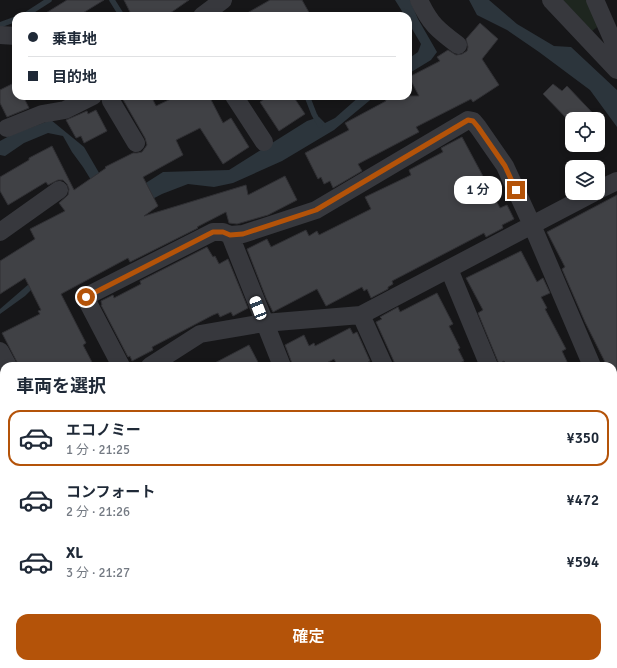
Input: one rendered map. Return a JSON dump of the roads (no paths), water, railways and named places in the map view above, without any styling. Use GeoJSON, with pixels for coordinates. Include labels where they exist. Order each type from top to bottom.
{"type":"FeatureCollection","features":[{"type":"Feature","properties":{"kind":"street"},"geometry":{"type":"LineString","coordinates":[[207,12],[223,0]]}},
{"type":"Feature","properties":{"kind":"street"},"geometry":{"type":"LineString","coordinates":[[419,0],[425,14],[438,30],[458,45]]}},
{"type":"Feature","properties":{"kind":"street"},"geometry":{"type":"LineString","coordinates":[[551,0],[617,70]]}},
{"type":"Feature","properties":{"kind":"street"},"geometry":{"type":"LineString","coordinates":[[595,0],[617,50]]}},
{"type":"Feature","properties":{"kind":"street"},"geometry":{"type":"LineString","coordinates":[[0,35],[12,36]]}},
{"type":"Feature","properties":{"kind":"street"},"geometry":{"type":"LineString","coordinates":[[7,128],[42,114],[65,110],[85,100]]}},
{"type":"Feature","properties":{"kind":"street"},"geometry":{"type":"LineString","coordinates":[[111,100],[136,143]]}},
{"type":"Feature","properties":{"kind":"street"},"geometry":{"type":"LineString","coordinates":[[237,100],[264,142]]}},
{"type":"Feature","properties":{"kind":"street"},"geometry":{"type":"LineString","coordinates":[[119,362],[86,297],[213,232],[223,232],[230,235],[243,234],[316,210],[468,120],[473,121],[478,127],[505,166],[532,225],[590,362]]}},
{"type":"Feature","properties":{"kind":"street"},"geometry":{"type":"LineString","coordinates":[[605,186],[617,180]]}},
{"type":"Feature","properties":{"kind":"street"},"geometry":{"type":"LineString","coordinates":[[0,232],[59,190]]}},
{"type":"Feature","properties":{"kind":"street"},"geometry":{"type":"LineString","coordinates":[[156,362],[200,334],[264,323],[361,315],[580,200]]}},
{"type":"Feature","properties":{"kind":"street"},"geometry":{"type":"LineString","coordinates":[[230,235],[280,362]]}},
{"type":"Feature","properties":{"kind":"street"},"geometry":{"type":"LineString","coordinates":[[448,269],[487,362]]}},
{"type":"Feature","properties":{"kind":"street"},"geometry":{"type":"LineString","coordinates":[[361,315],[382,362]]}},
{"type":"Feature","properties":{"kind":"street"},"geometry":{"type":"LineString","coordinates":[[0,351],[6,362]]}},
{"type":"Feature","properties":{"kind":"waterway"},"geometry":{"type":"LineString","coordinates":[[30,12],[49,0]]}},
{"type":"Feature","properties":{"kind":"waterway"},"geometry":{"type":"LineString","coordinates":[[112,0],[120,12]]}},
{"type":"Feature","properties":{"kind":"waterway"},"geometry":{"type":"LineString","coordinates":[[0,25],[12,20]]}},
{"type":"Feature","properties":{"kind":"waterway"},"geometry":{"type":"LineString","coordinates":[[309,100],[320,125]]}}]}
